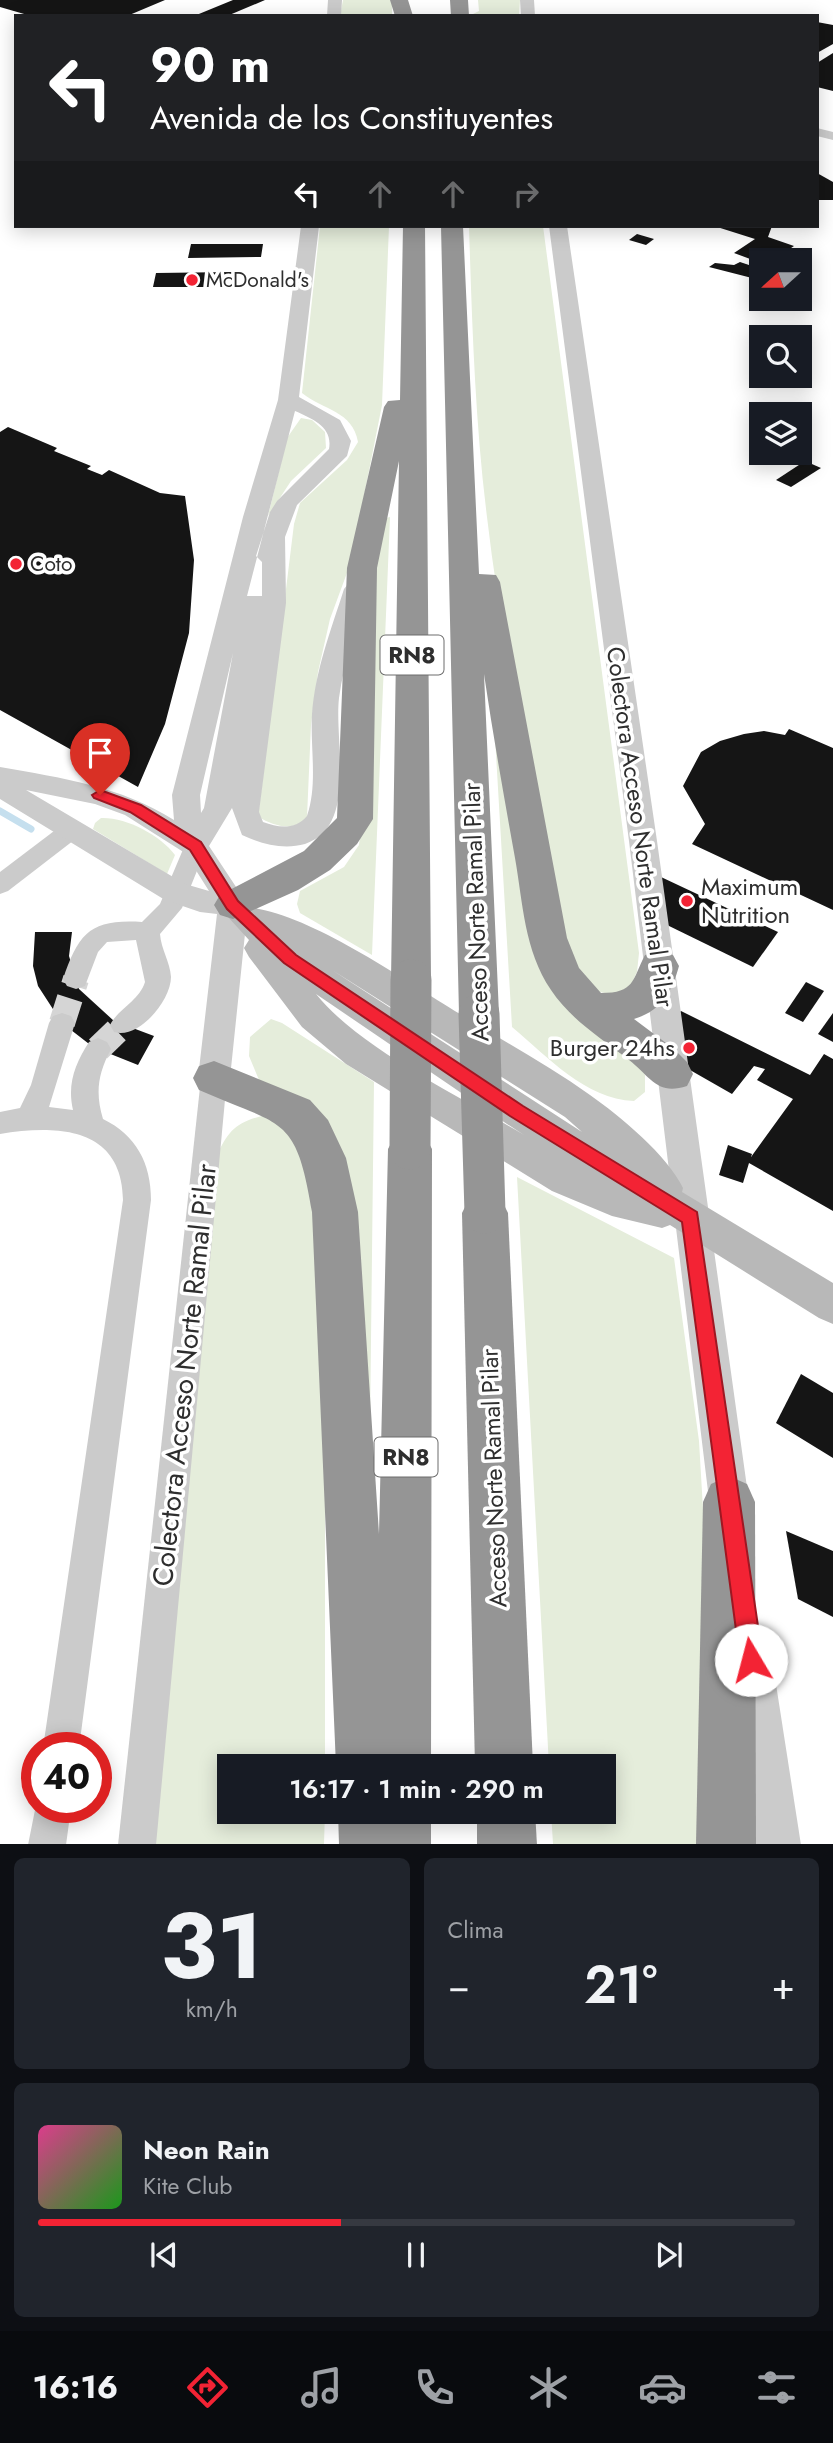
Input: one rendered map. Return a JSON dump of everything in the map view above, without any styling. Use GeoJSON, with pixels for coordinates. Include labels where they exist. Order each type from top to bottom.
{"type":"FeatureCollection","features":[{"type":"Feature","properties":{"kind":"highway","name":"RN8"},"geometry":{"type":"LineString","coordinates":[[402,1754],[410,1149],[414,228]]}},
{"type":"Feature","properties":{"kind":"highway","name":"Acceso Norte Ramal Pilar"},"geometry":{"type":"LineString","coordinates":[[452,228],[504,1754]]}},
{"type":"Feature","properties":{"kind":"highway"},"geometry":{"type":"LineString","coordinates":[[233,905],[322,859],[344,840],[355,819],[362,568],[413,330]]}},
{"type":"Feature","properties":{"kind":"highway"},"geometry":{"type":"LineString","coordinates":[[460,477],[482,564],[504,706],[553,958],[589,1008],[660,1061],[672,1074]]}},
{"type":"Feature","properties":{"kind":"highway"},"geometry":{"type":"LineString","coordinates":[[589,1008],[608,1010],[628,1006],[645,996],[656,982],[659,966]]}},
{"type":"Feature","properties":{"kind":"highway"},"geometry":{"type":"LineString","coordinates":[[214,1078],[295,1113],[311,1130],[326,1166],[335,1212],[364,1754]]}},
{"type":"Feature","properties":{"kind":"highway"},"geometry":{"type":"LineString","coordinates":[[726,1844],[729,1502]]}},
{"type":"Feature","properties":{"kind":"highway"},"geometry":{"type":"LineString","coordinates":[[368,1824],[369,1844]]}},
{"type":"Feature","properties":{"kind":"highway"},"geometry":{"type":"LineString","coordinates":[[401,1844],[402,1824]]}},
{"type":"Feature","properties":{"kind":"highway"},"geometry":{"type":"LineString","coordinates":[[506,1824],[507,1844]]}},
{"type":"Feature","properties":{"kind":"main road"},"geometry":{"type":"LineString","coordinates":[[233,905],[281,977],[314,1017],[359,1054],[566,1179],[612,1199],[691,1217]]}},
{"type":"Feature","properties":{"kind":"main road"},"geometry":{"type":"LineString","coordinates":[[233,905],[351,964],[578,1105],[624,1145],[691,1217],[833,1305]]}},
{"type":"Feature","properties":{"kind":"street"},"geometry":{"type":"LineString","coordinates":[[233,905],[195,846],[186,795],[254,517],[288,400],[310,228]]}},
{"type":"Feature","properties":{"kind":"street","name":"Colectora Acceso Norte Ramal Pilar"},"geometry":{"type":"LineString","coordinates":[[558,228],[729,1502],[778,1844]]}},
{"type":"Feature","properties":{"kind":"street"},"geometry":{"type":"LineString","coordinates":[[123,1025],[157,986],[158,975],[148,951],[148,932],[170,908],[195,846],[218,808],[256,594],[281,512],[288,500],[339,451],[341,445],[338,432],[326,419],[288,400]]}},
{"type":"Feature","properties":{"kind":"street"},"geometry":{"type":"LineString","coordinates":[[274,537],[274,603],[245,813],[252,828],[262,833],[281,838],[301,834],[311,830],[323,815],[325,711],[330,679],[362,568]]}},
{"type":"Feature","properties":{"kind":"street"},"geometry":{"type":"LineString","coordinates":[[0,776],[100,795],[135,808],[195,846]]}},
{"type":"Feature","properties":{"kind":"street"},"geometry":{"type":"LineString","coordinates":[[0,787],[175,892],[200,901],[233,905]]}},
{"type":"Feature","properties":{"kind":"street"},"geometry":{"type":"LineString","coordinates":[[0,885],[90,813],[135,808]]}},
{"type":"Feature","properties":{"kind":"street","name":"Colectora Acceso Norte Ramal Pilar"},"geometry":{"type":"LineString","coordinates":[[137,1844],[233,905]]}},
{"type":"Feature","properties":{"kind":"street"},"geometry":{"type":"LineString","coordinates":[[76,979],[86,944],[100,934],[118,930],[148,932]]}},
{"type":"Feature","properties":{"kind":"street"},"geometry":{"type":"LineString","coordinates":[[13,1122],[40,1101],[62,1023]]}},
{"type":"Feature","properties":{"kind":"street"},"geometry":{"type":"LineString","coordinates":[[90,1123],[82,1092],[84,1073],[98,1049]]}},
{"type":"Feature","properties":{"kind":"street"},"geometry":{"type":"LineString","coordinates":[[13,1122],[49,1119],[90,1123],[116,1140],[131,1163],[138,1190],[131,1261],[63,1732]]}},
{"type":"Feature","properties":{"kind":"street"},"geometry":{"type":"LineString","coordinates":[[47,1844],[50,1823]]}},
{"type":"Feature","properties":{"kind":"green space"},"geometry":{"type":"Polygon","coordinates":[[[343,0],[392,0],[392,14],[340,14],[343,0]]]}},
{"type":"Feature","properties":{"kind":"green space"},"geometry":{"type":"Polygon","coordinates":[[[478,0],[520,0],[519,14],[473,14],[479,11],[478,0]]]}},
{"type":"Feature","properties":{"kind":"green space"},"geometry":{"type":"Polygon","coordinates":[[[320,228],[389,228],[382,405],[351,562],[330,619],[318,672],[311,725],[307,817],[296,825],[284,826],[258,817],[294,524],[300,503],[347,460],[358,442],[355,432],[344,417],[302,393],[320,228]]]}},
{"type":"Feature","properties":{"kind":"green space"},"geometry":{"type":"Polygon","coordinates":[[[469,228],[543,228],[639,953],[637,972],[629,989],[614,995],[595,991],[568,955],[512,682],[494,572],[483,481],[469,228]]]}},
{"type":"Feature","properties":{"kind":"green space"},"geometry":{"type":"Polygon","coordinates":[[[301,418],[312,420],[325,432],[326,448],[291,481],[268,516],[287,438],[301,418]]]}},
{"type":"Feature","properties":{"kind":"green space"},"geometry":{"type":"Polygon","coordinates":[[[390,517],[372,955],[300,913],[297,904],[300,891],[344,867],[359,845],[365,791],[368,603],[382,519],[390,517]]]}},
{"type":"Feature","properties":{"kind":"green space"},"geometry":{"type":"Polygon","coordinates":[[[494,720],[521,876],[645,1075],[645,1092],[634,1101],[599,1093],[583,1085],[512,1027],[494,720]]]}},
{"type":"Feature","properties":{"kind":"green space"},"geometry":{"type":"Polygon","coordinates":[[[101,818],[131,824],[161,841],[175,855],[167,874],[93,829],[101,818]]]}},
{"type":"Feature","properties":{"kind":"green space"},"geometry":{"type":"Polygon","coordinates":[[[271,1019],[282,1023],[374,1082],[368,1599],[341,1181],[259,1080],[249,1056],[250,1037],[271,1019]]]}},
{"type":"Feature","properties":{"kind":"green space"},"geometry":{"type":"Polygon","coordinates":[[[265,1115],[290,1127],[316,1183],[325,1296],[325,1754],[217,1754],[217,1824],[325,1824],[324,1844],[151,1844],[216,1157],[229,1134],[240,1125],[265,1115]]]}},
{"type":"Feature","properties":{"kind":"green space"},"geometry":{"type":"Polygon","coordinates":[[[517,1177],[674,1258],[699,1441],[709,1611],[709,1844],[553,1844],[552,1824],[616,1824],[616,1754],[548,1754],[517,1177]]]}},
{"type":"Feature","properties":{"kind":"building"},"geometry":{"type":"Polygon","coordinates":[[[0,0],[165,0],[132,14],[24,14],[0,7],[0,0]]]}},
{"type":"Feature","properties":{"kind":"building"},"geometry":{"type":"Polygon","coordinates":[[[233,0],[265,0],[232,14],[199,14],[233,0]]]}},
{"type":"Feature","properties":{"kind":"building"},"geometry":{"type":"Polygon","coordinates":[[[819,22],[833,25],[833,44],[819,52],[819,22]]]}},
{"type":"Feature","properties":{"kind":"building"},"geometry":{"type":"Polygon","coordinates":[[[833,53],[833,91],[819,88],[819,62],[833,53]]]}},
{"type":"Feature","properties":{"kind":"building"},"geometry":{"type":"Polygon","coordinates":[[[819,174],[833,182],[833,200],[819,200],[819,174]]]}},
{"type":"Feature","properties":{"kind":"building"},"geometry":{"type":"Polygon","coordinates":[[[720,228],[771,228],[768,237],[794,246],[749,248],[749,259],[734,253],[755,239],[720,228]]]}},
{"type":"Feature","properties":{"kind":"building"},"geometry":{"type":"Polygon","coordinates":[[[637,234],[654,239],[646,245],[629,240],[637,234]]]}},
{"type":"Feature","properties":{"kind":"building"},"geometry":{"type":"Polygon","coordinates":[[[191,244],[263,244],[261,257],[188,258],[191,244]]]}},
{"type":"Feature","properties":{"kind":"building"},"geometry":{"type":"Polygon","coordinates":[[[740,262],[749,265],[749,277],[709,267],[715,263],[734,265],[740,262]]]}},
{"type":"Feature","properties":{"kind":"building","name":"McDonald's"},"geometry":{"type":"Polygon","coordinates":[[[232,272],[230,287],[153,287],[156,273],[232,272]]]}},
{"type":"Feature","properties":{"kind":"building"},"geometry":{"type":"Polygon","coordinates":[[[8,427],[57,448],[54,451],[91,466],[87,469],[102,475],[109,470],[160,493],[185,496],[194,560],[189,633],[165,724],[138,787],[0,710],[0,432],[8,427]]]}},
{"type":"Feature","properties":{"kind":"building"},"geometry":{"type":"Polygon","coordinates":[[[812,464],[821,468],[791,487],[776,480],[799,465],[812,464]]]}},
{"type":"Feature","properties":{"kind":"building"},"geometry":{"type":"Polygon","coordinates":[[[789,729],[833,748],[833,910],[692,844],[705,824],[683,786],[701,752],[720,741],[744,734],[764,731],[785,735],[789,729]]]}},
{"type":"Feature","properties":{"kind":"building","name":"Maximum Nutrition"},"geometry":{"type":"Polygon","coordinates":[[[661,877],[778,932],[753,967],[665,924],[661,877]]]}},
{"type":"Feature","properties":{"kind":"building"},"geometry":{"type":"Polygon","coordinates":[[[35,932],[72,932],[69,956],[79,989],[114,1021],[154,1036],[138,1065],[93,1047],[62,1023],[38,986],[33,966],[35,932]]]}},
{"type":"Feature","properties":{"kind":"building"},"geometry":{"type":"Polygon","coordinates":[[[806,982],[824,991],[803,1022],[785,1013],[806,982]]]}},
{"type":"Feature","properties":{"kind":"building"},"geometry":{"type":"Polygon","coordinates":[[[681,1011],[810,1075],[824,1054],[833,1059],[833,1211],[749,1163],[743,1183],[719,1175],[728,1145],[752,1154],[751,1157],[793,1099],[757,1080],[765,1069],[754,1066],[732,1094],[683,1066],[676,1015],[681,1011]]]}},
{"type":"Feature","properties":{"kind":"building"},"geometry":{"type":"Polygon","coordinates":[[[833,1013],[833,1042],[818,1034],[833,1013]]]}},
{"type":"Feature","properties":{"kind":"building"},"geometry":{"type":"Polygon","coordinates":[[[801,1374],[833,1393],[833,1458],[776,1423],[801,1374]]]}},
{"type":"Feature","properties":{"kind":"building"},"geometry":{"type":"Polygon","coordinates":[[[786,1531],[833,1551],[833,1617],[798,1599],[786,1531]]]}},
{"type":"Feature","properties":{"kind":"waterway"},"geometry":{"type":"LineString","coordinates":[[0,811],[31,829]]}},
{"type":"Feature","properties":{"kind":"tunnel"},"geometry":{"type":"LineString","coordinates":[[62,1023],[76,979]]}},
{"type":"Feature","properties":{"kind":"tunnel"},"geometry":{"type":"LineString","coordinates":[[98,1049],[123,1025]]}},
{"type":"Feature","properties":{"kind":"place","name":"McDonald's"},"geometry":{"type":"Point","coordinates":[192,280]}},
{"type":"Feature","properties":{"kind":"place","name":"Coto"},"geometry":{"type":"Point","coordinates":[16,564]}},
{"type":"Feature","properties":{"kind":"place","name":"Maximum Nutrition"},"geometry":{"type":"Point","coordinates":[687,901]}},
{"type":"Feature","properties":{"kind":"place","name":"Burger 24hs"},"geometry":{"type":"Point","coordinates":[689,1048]}},
{"type":"Feature","properties":{"kind":"route"},"geometry":{"type":"LineString","coordinates":[[100,795],[135,808],[195,846],[233,905],[290,959],[517,1111],[691,1217],[751,1660]]}}]}
